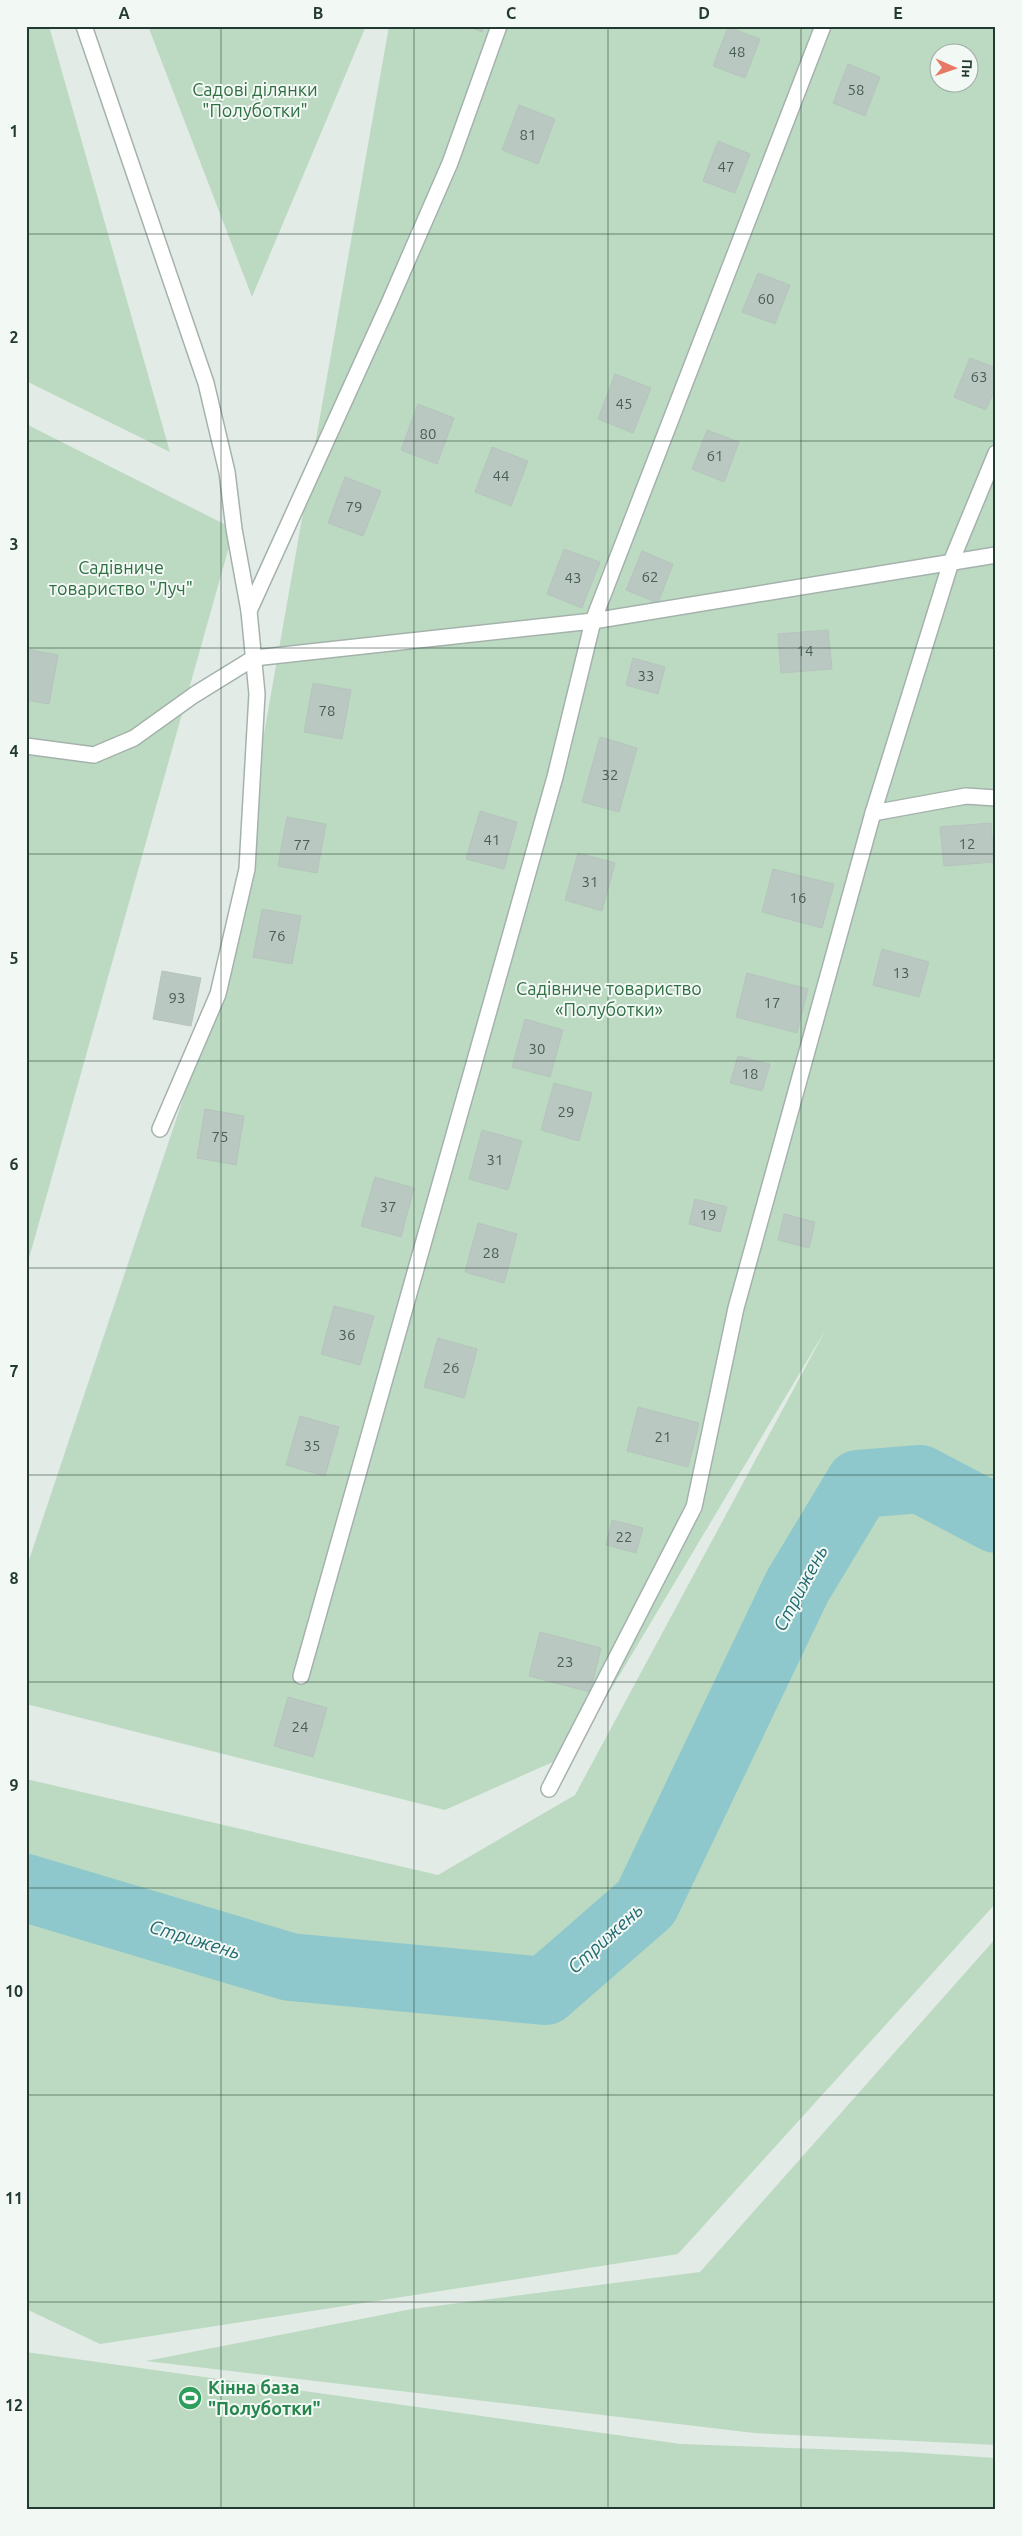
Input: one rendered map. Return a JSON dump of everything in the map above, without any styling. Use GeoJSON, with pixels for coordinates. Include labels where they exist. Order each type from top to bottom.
{"type":"FeatureCollection","features":[{"type":"Feature","properties":{"kind":"street"},"geometry":{"type":"LineString","coordinates":[[84,26],[206,383],[227,472],[234,529],[249,611],[257,694],[247,869],[218,994],[160,1130]]}},
{"type":"Feature","properties":{"kind":"street"},"geometry":{"type":"LineString","coordinates":[[249,611],[389,303],[450,163],[499,26]]}},
{"type":"Feature","properties":{"kind":"street"},"geometry":{"type":"LineString","coordinates":[[301,1676],[552,786],[592,621],[823,26]]}},
{"type":"Feature","properties":{"kind":"street"},"geometry":{"type":"LineString","coordinates":[[549,1789],[694,1507],[736,1308],[874,813],[951,562],[996,453]]}},
{"type":"Feature","properties":{"kind":"street"},"geometry":{"type":"LineString","coordinates":[[26,746],[94,755],[134,738],[194,695],[254,658],[592,621],[996,555]]}},
{"type":"Feature","properties":{"kind":"street"},"geometry":{"type":"LineString","coordinates":[[874,813],[966,796],[996,798]]}},
{"type":"Feature","properties":{"kind":"green space"},"geometry":{"type":"Polygon","coordinates":[[[26,26],[49,26],[170,452],[26,381],[26,26]]]}},
{"type":"Feature","properties":{"kind":"green space","name":"Садові ділянки \"Полуботки\""},"geometry":{"type":"Polygon","coordinates":[[[148,26],[366,26],[252,297],[148,26]]]}},
{"type":"Feature","properties":{"kind":"green space","name":"Садівниче товариство «Полуботки»"},"geometry":{"type":"Polygon","coordinates":[[[389,26],[996,26],[996,1903],[678,2254],[100,2344],[26,2309],[26,1779],[438,1875],[575,1795],[826,1329],[573,1753],[445,1810],[26,1704],[26,1569],[218,994],[389,26]]]}},
{"type":"Feature","properties":{"kind":"green space","name":"Садівниче товариство \"Луч\""},"geometry":{"type":"Polygon","coordinates":[[[26,424],[234,529],[26,1269],[26,424]]]}},
{"type":"Feature","properties":{"kind":"green space"},"geometry":{"type":"Polygon","coordinates":[[[996,1938],[996,2445],[754,2433],[146,2361],[412,2309],[700,2272],[996,1938]]]}},
{"type":"Feature","properties":{"kind":"green space","name":"Кінна база \"Полуботки\""},"geometry":{"type":"Polygon","coordinates":[[[26,2352],[681,2444],[905,2452],[996,2458],[996,2510],[26,2510],[26,2352]]]}},
{"type":"Feature","properties":{"kind":"building"},"geometry":{"type":"Polygon","coordinates":[[[467,26],[484,26],[482,32],[467,26]]]}},
{"type":"Feature","properties":{"kind":"building"},"geometry":{"type":"Polygon","coordinates":[[[728,27],[760,39],[745,78],[713,66],[728,27]]]}},
{"type":"Feature","properties":{"kind":"building"},"geometry":{"type":"Polygon","coordinates":[[[848,64],[880,77],[865,116],[833,103],[848,64]]]}},
{"type":"Feature","properties":{"kind":"building"},"geometry":{"type":"Polygon","coordinates":[[[519,105],[555,119],[538,164],[502,150],[519,105]]]}},
{"type":"Feature","properties":{"kind":"building"},"geometry":{"type":"Polygon","coordinates":[[[718,141],[750,154],[735,193],[703,181],[718,141]]]}},
{"type":"Feature","properties":{"kind":"building"},"geometry":{"type":"Polygon","coordinates":[[[758,273],[790,285],[775,324],[742,312],[758,273]]]}},
{"type":"Feature","properties":{"kind":"building"},"geometry":{"type":"Polygon","coordinates":[[[970,358],[996,368],[996,386],[986,410],[954,397],[970,358]]]}},
{"type":"Feature","properties":{"kind":"building"},"geometry":{"type":"Polygon","coordinates":[[[615,374],[651,388],[633,433],[598,419],[615,374]]]}},
{"type":"Feature","properties":{"kind":"building"},"geometry":{"type":"Polygon","coordinates":[[[418,404],[454,418],[437,464],[401,450],[418,404]]]}},
{"type":"Feature","properties":{"kind":"building"},"geometry":{"type":"Polygon","coordinates":[[[707,430],[739,442],[724,482],[692,469],[707,430]]]}},
{"type":"Feature","properties":{"kind":"building"},"geometry":{"type":"Polygon","coordinates":[[[492,447],[528,461],[511,506],[475,492],[492,447]]]}},
{"type":"Feature","properties":{"kind":"building"},"geometry":{"type":"Polygon","coordinates":[[[345,477],[381,491],[363,536],[328,523],[345,477]]]}},
{"type":"Feature","properties":{"kind":"building"},"geometry":{"type":"Polygon","coordinates":[[[564,549],[600,562],[582,608],[547,594],[564,549]]]}},
{"type":"Feature","properties":{"kind":"building"},"geometry":{"type":"Polygon","coordinates":[[[642,551],[673,564],[658,603],[626,590],[642,551]]]}},
{"type":"Feature","properties":{"kind":"building"},"geometry":{"type":"Polygon","coordinates":[[[828,630],[832,669],[781,673],[778,634],[828,630]]]}},
{"type":"Feature","properties":{"kind":"building"},"geometry":{"type":"Polygon","coordinates":[[[26,649],[58,655],[49,704],[26,700],[26,649]]]}},
{"type":"Feature","properties":{"kind":"building"},"geometry":{"type":"Polygon","coordinates":[[[633,658],[665,667],[658,694],[626,685],[633,658]]]}},
{"type":"Feature","properties":{"kind":"building"},"geometry":{"type":"Polygon","coordinates":[[[313,683],[351,690],[342,739],[304,732],[313,683]]]}},
{"type":"Feature","properties":{"kind":"building"},"geometry":{"type":"Polygon","coordinates":[[[600,737],[637,748],[619,812],[582,802],[600,737]]]}},
{"type":"Feature","properties":{"kind":"building"},"geometry":{"type":"Polygon","coordinates":[[[480,811],[517,822],[504,869],[466,859],[480,811]]]}},
{"type":"Feature","properties":{"kind":"building"},"geometry":{"type":"Polygon","coordinates":[[[287,817],[326,824],[317,873],[278,866],[287,817]]]}},
{"type":"Feature","properties":{"kind":"building"},"geometry":{"type":"Polygon","coordinates":[[[991,823],[994,862],[944,866],[940,827],[991,823]]]}},
{"type":"Feature","properties":{"kind":"building"},"geometry":{"type":"Polygon","coordinates":[[[578,853],[615,863],[602,911],[565,900],[578,853]]]}},
{"type":"Feature","properties":{"kind":"building"},"geometry":{"type":"Polygon","coordinates":[[[773,869],[834,884],[822,928],[762,912],[773,869]]]}},
{"type":"Feature","properties":{"kind":"building"},"geometry":{"type":"Polygon","coordinates":[[[262,909],[301,916],[292,964],[253,957],[262,909]]]}},
{"type":"Feature","properties":{"kind":"building"},"geometry":{"type":"Polygon","coordinates":[[[882,949],[929,962],[919,997],[873,985],[882,949]]]}},
{"type":"Feature","properties":{"kind":"building"},"geometry":{"type":"Polygon","coordinates":[[[162,971],[201,978],[191,1026],[153,1019],[162,971]]]}},
{"type":"Feature","properties":{"kind":"building"},"geometry":{"type":"Polygon","coordinates":[[[747,973],[808,989],[797,1033],[736,1017],[747,973]]]}},
{"type":"Feature","properties":{"kind":"building"},"geometry":{"type":"Polygon","coordinates":[[[525,1019],[563,1030],[550,1077],[512,1067],[525,1019]]]}},
{"type":"Feature","properties":{"kind":"building"},"geometry":{"type":"Polygon","coordinates":[[[738,1056],[770,1064],[762,1091],[730,1083],[738,1056]]]}},
{"type":"Feature","properties":{"kind":"building"},"geometry":{"type":"Polygon","coordinates":[[[554,1083],[592,1093],[579,1141],[541,1130],[554,1083]]]}},
{"type":"Feature","properties":{"kind":"building"},"geometry":{"type":"Polygon","coordinates":[[[205,1109],[244,1116],[236,1165],[197,1158],[205,1109]]]}},
{"type":"Feature","properties":{"kind":"building"},"geometry":{"type":"Polygon","coordinates":[[[482,1130],[522,1141],[508,1190],[469,1179],[482,1130]]]}},
{"type":"Feature","properties":{"kind":"building"},"geometry":{"type":"Polygon","coordinates":[[[375,1177],[414,1188],[401,1237],[361,1226],[375,1177]]]}},
{"type":"Feature","properties":{"kind":"building"},"geometry":{"type":"Polygon","coordinates":[[[695,1199],[727,1207],[720,1232],[689,1224],[695,1199]]]}},
{"type":"Feature","properties":{"kind":"building"},"geometry":{"type":"Polygon","coordinates":[[[784,1214],[815,1222],[809,1248],[778,1240],[784,1214]]]}},
{"type":"Feature","properties":{"kind":"building"},"geometry":{"type":"Polygon","coordinates":[[[478,1223],[517,1234],[504,1283],[465,1272],[478,1223]]]}},
{"type":"Feature","properties":{"kind":"building"},"geometry":{"type":"Polygon","coordinates":[[[334,1306],[374,1316],[360,1365],[321,1354],[334,1306]]]}},
{"type":"Feature","properties":{"kind":"building"},"geometry":{"type":"Polygon","coordinates":[[[438,1338],[477,1349],[464,1398],[424,1387],[438,1338]]]}},
{"type":"Feature","properties":{"kind":"building"},"geometry":{"type":"Polygon","coordinates":[[[638,1407],[699,1423],[688,1467],[627,1451],[638,1407]]]}},
{"type":"Feature","properties":{"kind":"building"},"geometry":{"type":"Polygon","coordinates":[[[300,1416],[339,1427],[325,1476],[286,1465],[300,1416]]]}},
{"type":"Feature","properties":{"kind":"building"},"geometry":{"type":"Polygon","coordinates":[[[612,1520],[643,1528],[636,1553],[606,1545],[612,1520]]]}},
{"type":"Feature","properties":{"kind":"building"},"geometry":{"type":"Polygon","coordinates":[[[540,1632],[601,1648],[590,1692],[529,1676],[540,1632]]]}},
{"type":"Feature","properties":{"kind":"building"},"geometry":{"type":"Polygon","coordinates":[[[288,1697],[327,1708],[313,1757],[274,1746],[288,1697]]]}},
{"type":"Feature","properties":{"kind":"waterway","name":"Стрижень"},"geometry":{"type":"LineString","coordinates":[[26,1888],[290,1967],[545,1991],[646,1903],[797,1587],[859,1484],[920,1479],[996,1519]]}},
{"type":"Feature","properties":{"kind":"place","name":"Кінна база \"Полуботки\""},"geometry":{"type":"Point","coordinates":[190,2398]}}]}
